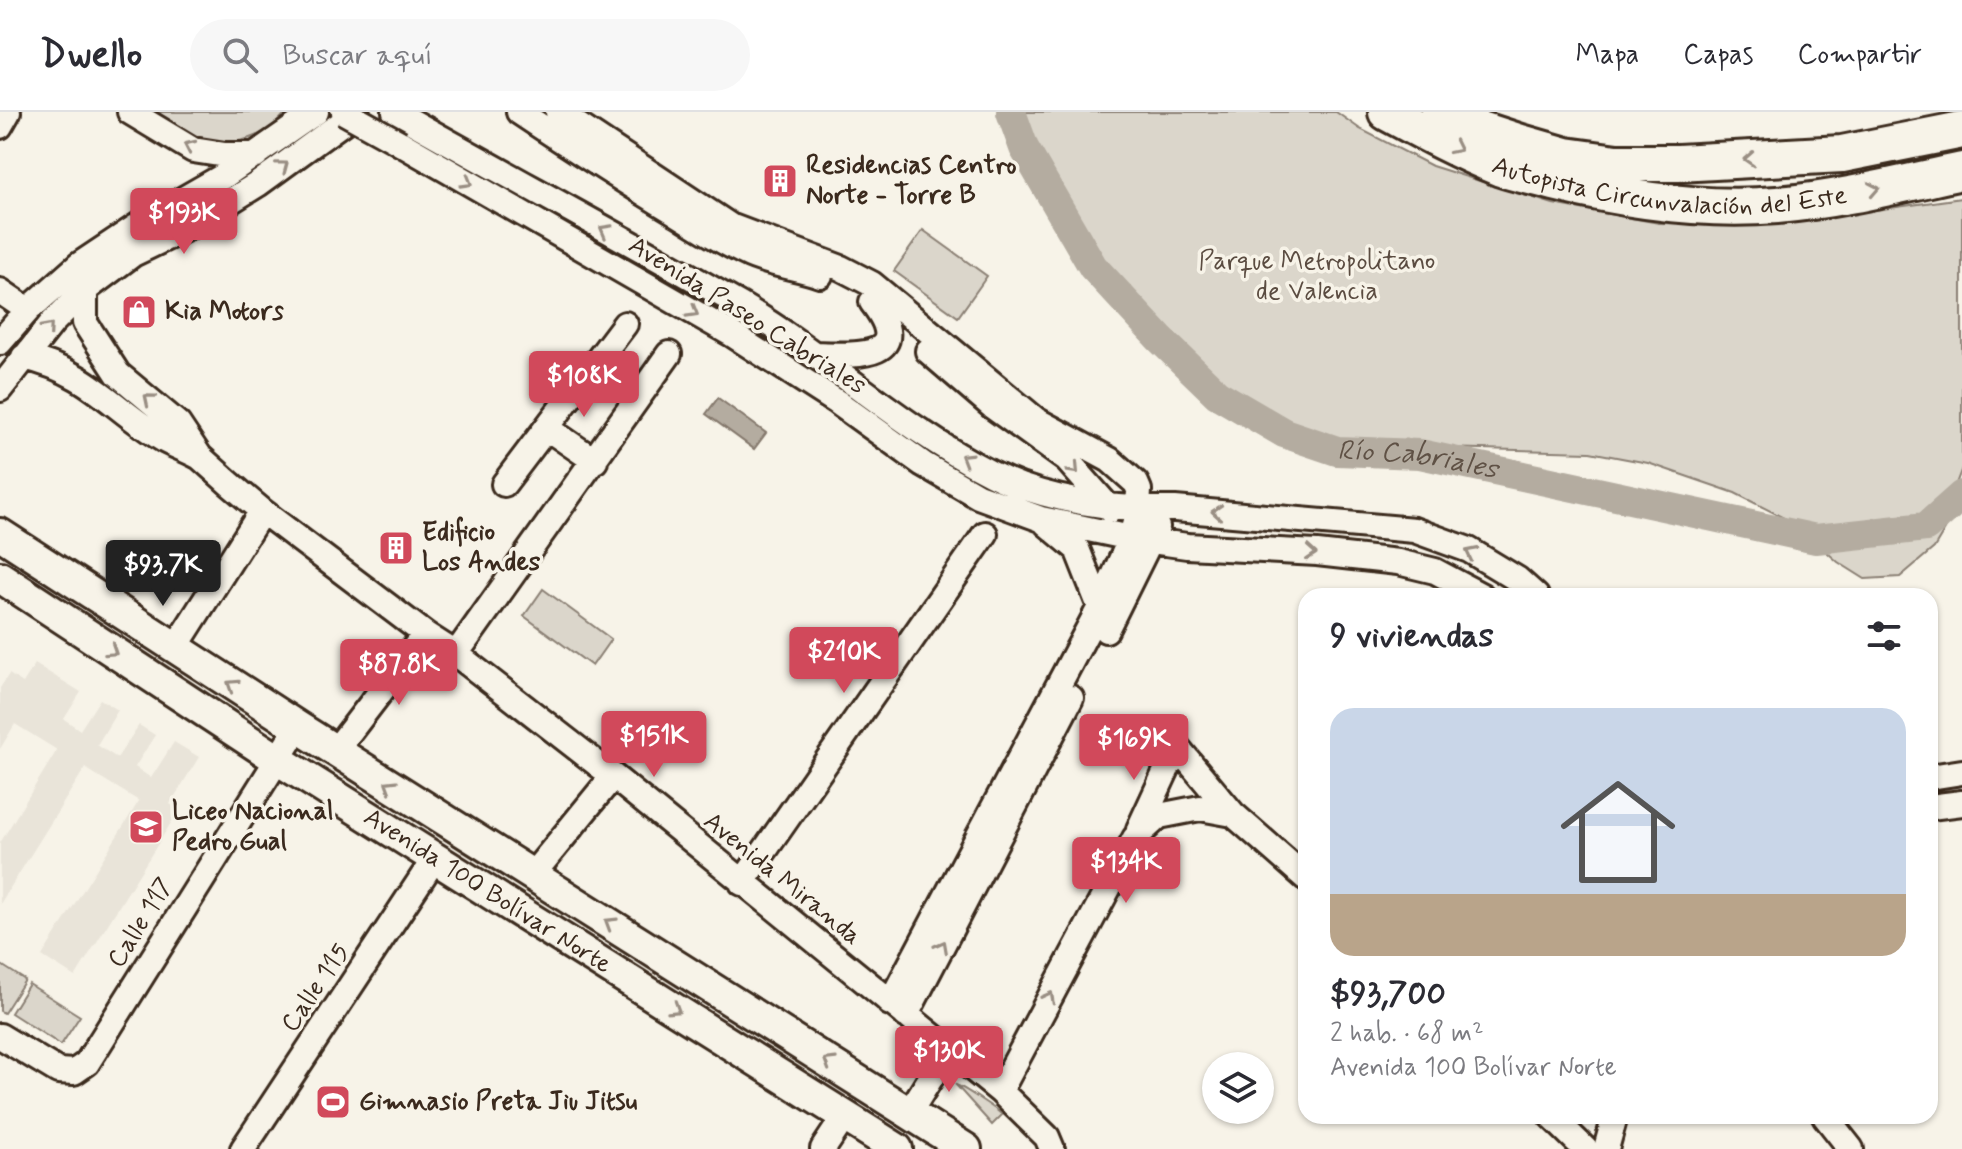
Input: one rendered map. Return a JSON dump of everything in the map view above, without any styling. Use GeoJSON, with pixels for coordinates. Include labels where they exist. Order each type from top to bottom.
{"type":"FeatureCollection","features":[{"type":"Feature","properties":{"kind":"highway","name":"Autopista Circunvalación del Este"},"geometry":{"type":"LineString","coordinates":[[1387,112],[1457,150],[1505,169],[1618,196],[1660,201],[1728,206],[1777,205],[1962,171]]}},
{"type":"Feature","properties":{"kind":"highway","name":"Autopista Circunvalación del Este"},"geometry":{"type":"LineString","coordinates":[[1440,112],[1469,126],[1536,148],[1566,156],[1617,163],[1678,163],[1842,154],[1962,130]]}},
{"type":"Feature","properties":{"kind":"main road"},"geometry":{"type":"LineString","coordinates":[[0,534],[298,727]]}},
{"type":"Feature","properties":{"kind":"main road","name":"Avenida 100 Bolívar Norte"},"geometry":{"type":"LineString","coordinates":[[4,589],[897,1149]]}},
{"type":"Feature","properties":{"kind":"main road","name":"Avenida 100 Bolívar Norte"},"geometry":{"type":"LineString","coordinates":[[298,727],[966,1149]]}},
{"type":"Feature","properties":{"kind":"street"},"geometry":{"type":"LineString","coordinates":[[0,126],[8,112]]}},
{"type":"Feature","properties":{"kind":"street"},"geometry":{"type":"LineString","coordinates":[[130,112],[193,150],[225,155],[256,155]]}},
{"type":"Feature","properties":{"kind":"street"},"geometry":{"type":"LineString","coordinates":[[0,342],[28,310],[79,265],[145,221],[196,194],[316,112]]}},
{"type":"Feature","properties":{"kind":"street","name":"Avenida Paseo Cabriales"},"geometry":{"type":"LineString","coordinates":[[344,112],[730,333],[837,402],[923,464],[978,496],[1041,519],[1142,540],[1398,562],[1435,571],[1467,588]]}},
{"type":"Feature","properties":{"kind":"street"},"geometry":{"type":"LineString","coordinates":[[0,389],[52,323],[85,290],[133,254],[187,228],[258,184],[357,112]]}},
{"type":"Feature","properties":{"kind":"street","name":"Avenida Paseo Cabriales"},"geometry":{"type":"LineString","coordinates":[[519,112],[615,176],[749,255],[827,278],[872,302],[992,406],[1067,460],[1142,540]]}},
{"type":"Feature","properties":{"kind":"street"},"geometry":{"type":"LineString","coordinates":[[558,112],[730,226],[765,242],[841,268],[872,284],[1036,420],[1110,460],[1136,483],[1139,490],[1142,540],[898,1009]]}},
{"type":"Feature","properties":{"kind":"street","name":"Avenida Paseo Cabriales"},"geometry":{"type":"LineString","coordinates":[[404,117],[743,307],[920,431],[993,474],[1047,494],[1138,510],[1290,517],[1414,530],[1469,550],[1527,588]]}},
{"type":"Feature","properties":{"kind":"street","name":"Avenida Miranda"},"geometry":{"type":"LineString","coordinates":[[85,290],[85,323],[94,340],[118,374],[178,424],[200,457],[262,511],[456,654],[613,776],[1000,1091],[1047,1137],[1052,1149]]}},
{"type":"Feature","properties":{"kind":"street"},"geometry":{"type":"LineString","coordinates":[[0,291],[28,310]]}},
{"type":"Feature","properties":{"kind":"street"},"geometry":{"type":"LineString","coordinates":[[812,354],[859,356],[875,351],[884,341],[887,330],[885,321],[872,302]]}},
{"type":"Feature","properties":{"kind":"street"},"geometry":{"type":"LineString","coordinates":[[504,484],[625,324]]}},
{"type":"Feature","properties":{"kind":"street"},"geometry":{"type":"LineString","coordinates":[[456,654],[669,354]]}},
{"type":"Feature","properties":{"kind":"street","name":"Avenida Miranda"},"geometry":{"type":"LineString","coordinates":[[24,357],[52,363],[86,381],[164,440],[200,457]]}},
{"type":"Feature","properties":{"kind":"street"},"geometry":{"type":"LineString","coordinates":[[547,428],[595,461]]}},
{"type":"Feature","properties":{"kind":"street"},"geometry":{"type":"LineString","coordinates":[[898,1009],[1100,607],[1164,509]]}},
{"type":"Feature","properties":{"kind":"street"},"geometry":{"type":"LineString","coordinates":[[175,648],[262,511]]}},
{"type":"Feature","properties":{"kind":"street"},"geometry":{"type":"LineString","coordinates":[[1041,519],[1077,549],[1100,607]]}},
{"type":"Feature","properties":{"kind":"street"},"geometry":{"type":"LineString","coordinates":[[742,883],[985,534]]}},
{"type":"Feature","properties":{"kind":"street"},"geometry":{"type":"LineString","coordinates":[[335,751],[425,634]]}},
{"type":"Feature","properties":{"kind":"street","name":"Calle 117"},"geometry":{"type":"LineString","coordinates":[[0,1036],[58,1071],[74,1072],[87,1063],[298,727]]}},
{"type":"Feature","properties":{"kind":"street"},"geometry":{"type":"LineString","coordinates":[[1000,1091],[1135,838],[1177,747],[1233,814],[1298,871]]}},
{"type":"Feature","properties":{"kind":"street"},"geometry":{"type":"LineString","coordinates":[[1938,776],[1962,772]]}},
{"type":"Feature","properties":{"kind":"street"},"geometry":{"type":"LineString","coordinates":[[533,874],[613,776]]}},
{"type":"Feature","properties":{"kind":"street"},"geometry":{"type":"LineString","coordinates":[[1938,806],[1962,803]]}},
{"type":"Feature","properties":{"kind":"street"},"geometry":{"type":"LineString","coordinates":[[1135,838],[1159,816],[1200,808],[1233,814]]}},
{"type":"Feature","properties":{"kind":"street","name":"Calle 115"},"geometry":{"type":"LineString","coordinates":[[243,1149],[435,858]]}},
{"type":"Feature","properties":{"kind":"street"},"geometry":{"type":"LineString","coordinates":[[909,1113],[948,1050]]}},
{"type":"Feature","properties":{"kind":"street"},"geometry":{"type":"LineString","coordinates":[[823,1149],[845,1116]]}},
{"type":"Feature","properties":{"kind":"street"},"geometry":{"type":"LineString","coordinates":[[1559,1124],[1585,1149]]}},
{"type":"Feature","properties":{"kind":"street"},"geometry":{"type":"LineString","coordinates":[[1606,1149],[1613,1124]]}},
{"type":"Feature","properties":{"kind":"street"},"geometry":{"type":"LineString","coordinates":[[1831,1124],[1851,1149]]}},
{"type":"Feature","properties":{"kind":"shaded area"},"geometry":{"type":"Polygon","coordinates":[[[718,398],[766,433],[754,449],[706,414],[718,398]]]}},
{"type":"Feature","properties":{"kind":"shaded area","name":"Liceo Nacional Pedro Gual"},"geometry":{"type":"Polygon","coordinates":[[[35,664],[81,692],[64,719],[80,730],[100,699],[118,710],[97,745],[117,758],[139,725],[155,735],[135,767],[151,778],[174,742],[199,757],[170,804],[179,810],[75,977],[42,956],[139,801],[85,768],[0,904],[0,843],[57,750],[15,724],[0,749],[0,688],[9,674],[23,683],[35,664]]]}},
{"type":"Feature","properties":{"kind":"green space"},"geometry":{"type":"Polygon","coordinates":[[[151,112],[286,112],[277,122],[254,136],[215,143],[188,136],[151,112]]]}},
{"type":"Feature","properties":{"kind":"green space","name":"Parque Metropolitano de Valencia"},"geometry":{"type":"Polygon","coordinates":[[[1011,112],[1336,112],[1360,129],[1432,166],[1553,204],[1659,223],[1768,225],[1962,198],[1962,468],[1954,489],[1953,516],[1934,548],[1900,577],[1865,579],[1838,562],[1794,523],[1735,493],[1648,463],[1590,452],[1336,445],[1285,429],[1240,408],[1195,374],[1139,320],[1080,247],[1036,181],[1011,112]]]}},
{"type":"Feature","properties":{"kind":"green space"},"geometry":{"type":"Polygon","coordinates":[[[923,230],[987,276],[958,317],[894,271],[923,230]]]}},
{"type":"Feature","properties":{"kind":"green space"},"geometry":{"type":"Polygon","coordinates":[[[543,589],[611,639],[592,666],[524,616],[543,589]]]}},
{"type":"Feature","properties":{"kind":"green space"},"geometry":{"type":"Polygon","coordinates":[[[0,964],[25,980],[4,1013],[0,1011],[0,964]]]}},
{"type":"Feature","properties":{"kind":"green space"},"geometry":{"type":"Polygon","coordinates":[[[29,984],[80,1016],[61,1045],[11,1013],[29,984]]]}},
{"type":"Feature","properties":{"kind":"green space"},"geometry":{"type":"Polygon","coordinates":[[[956,1085],[979,1098],[1002,1115],[992,1125],[956,1085]]]}},
{"type":"Feature","properties":{"kind":"waterway","name":"Río Cabriales"},"geometry":{"type":"LineString","coordinates":[[1011,112],[1024,148],[1093,267],[1217,394],[1284,433],[1337,451],[1420,454],[1816,539],[1926,527],[1962,495]]}},
{"type":"Feature","properties":{"kind":"place","name":"Residencias Centro Norte - Torre B"},"geometry":{"type":"Point","coordinates":[780,181]}},
{"type":"Feature","properties":{"kind":"place","name":"Kia Motors"},"geometry":{"type":"Point","coordinates":[139,312]}},
{"type":"Feature","properties":{"kind":"place","name":"Edificio Los Andes"},"geometry":{"type":"Point","coordinates":[396,548]}},
{"type":"Feature","properties":{"kind":"place","name":"Liceo Nacional Pedro Gual"},"geometry":{"type":"Point","coordinates":[146,827]}},
{"type":"Feature","properties":{"kind":"place","name":"Gimnasio Preta Jiu Jitsu"},"geometry":{"type":"Point","coordinates":[333,1102]}}]}
